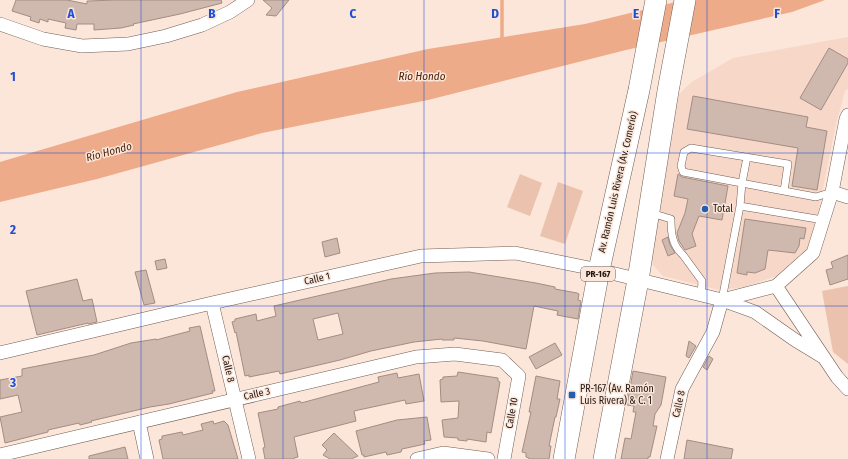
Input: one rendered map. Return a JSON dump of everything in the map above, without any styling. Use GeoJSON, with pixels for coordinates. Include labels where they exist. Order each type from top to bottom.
{"type":"FeatureCollection","features":[{"type":"Feature","properties":{"kind":"main road","name":"Av. Ramón Luis Rivera (Av. Comerío)"},"geometry":{"type":"LineString","coordinates":[[564,459],[599,270],[639,90],[656,0]]}},
{"type":"Feature","properties":{"kind":"main road"},"geometry":{"type":"LineString","coordinates":[[604,459],[638,280],[668,91],[685,0]]}},
{"type":"Feature","properties":{"kind":"street"},"geometry":{"type":"LineString","coordinates":[[0,24],[43,39],[82,46],[128,44],[166,36],[202,26],[230,12],[248,0]]}},
{"type":"Feature","properties":{"kind":"street"},"geometry":{"type":"LineString","coordinates":[[722,300],[776,286],[813,253],[832,192],[848,115]]}},
{"type":"Feature","properties":{"kind":"street"},"geometry":{"type":"LineString","coordinates":[[832,192],[848,197]]}},
{"type":"Feature","properties":{"kind":"street","name":"Calle 1"},"geometry":{"type":"LineString","coordinates":[[0,353],[420,256],[515,253],[599,270],[722,300],[755,312],[794,340],[823,357]]}},
{"type":"Feature","properties":{"kind":"street"},"geometry":{"type":"LineString","coordinates":[[776,286],[823,357],[837,377],[848,389]]}},
{"type":"Feature","properties":{"kind":"street","name":"Calle 8"},"geometry":{"type":"LineString","coordinates":[[667,459],[682,389],[713,332],[722,300]]}},
{"type":"Feature","properties":{"kind":"street","name":"Calle 8"},"geometry":{"type":"LineString","coordinates":[[212,303],[248,459]]}},
{"type":"Feature","properties":{"kind":"street","name":"Calle 3"},"geometry":{"type":"LineString","coordinates":[[0,455],[416,357],[455,354],[502,360],[512,370]]}},
{"type":"Feature","properties":{"kind":"street","name":"Calle 10"},"geometry":{"type":"LineString","coordinates":[[504,459],[519,376],[512,370]]}},
{"type":"Feature","properties":{"kind":"street"},"geometry":{"type":"LineString","coordinates":[[138,422],[147,459]]}},
{"type":"Feature","properties":{"kind":"street"},"geometry":{"type":"LineString","coordinates":[[417,459],[443,453],[488,459]]}},
{"type":"Feature","properties":{"kind":"lane"},"geometry":{"type":"LineString","coordinates":[[784,191],[788,164],[691,148],[684,152],[681,166],[683,172],[742,183],[784,191],[816,197],[832,192]]}},
{"type":"Feature","properties":{"kind":"lane"},"geometry":{"type":"LineString","coordinates":[[722,300],[740,206],[742,183],[747,157]]}},
{"type":"Feature","properties":{"kind":"lane"},"geometry":{"type":"LineString","coordinates":[[740,206],[823,220]]}},
{"type":"Feature","properties":{"kind":"lane"},"geometry":{"type":"LineString","coordinates":[[649,212],[671,219],[671,236],[680,252],[684,255],[702,281],[701,295]]}},
{"type":"Feature","properties":{"kind":"shaded area"},"geometry":{"type":"Polygon","coordinates":[[[848,37],[848,89],[845,91],[836,124],[819,208],[808,248],[776,276],[745,287],[719,290],[663,276],[653,265],[650,256],[650,246],[679,94],[692,82],[733,58],[848,37]]]}},
{"type":"Feature","properties":{"kind":"shaded area"},"geometry":{"type":"Polygon","coordinates":[[[520,174],[542,183],[530,216],[507,207],[520,174]]]}},
{"type":"Feature","properties":{"kind":"shaded area"},"geometry":{"type":"Polygon","coordinates":[[[558,182],[583,191],[565,244],[540,236],[558,182]]]}},
{"type":"Feature","properties":{"kind":"shaded area"},"geometry":{"type":"Polygon","coordinates":[[[848,286],[848,364],[833,352],[822,291],[848,286]]]}},
{"type":"Feature","properties":{"kind":"water","name":"Río Hondo"},"geometry":{"type":"Polygon","coordinates":[[[684,0],[825,0],[792,12],[626,50],[428,100],[262,133],[97,179],[0,202],[0,162],[237,92],[428,49],[585,24],[684,0]]]}},
{"type":"Feature","properties":{"kind":"building"},"geometry":{"type":"Polygon","coordinates":[[[16,0],[67,0],[87,4],[87,1],[116,0],[221,0],[222,3],[121,28],[94,30],[94,24],[77,24],[76,30],[65,28],[66,23],[48,19],[48,22],[40,19],[39,23],[30,20],[31,17],[12,11],[16,0]]]}},
{"type":"Feature","properties":{"kind":"building"},"geometry":{"type":"Polygon","coordinates":[[[263,0],[289,0],[276,16],[266,15],[272,8],[263,0]]]}},
{"type":"Feature","properties":{"kind":"building"},"geometry":{"type":"Polygon","coordinates":[[[829,48],[848,59],[848,63],[821,110],[800,98],[829,48]]]}},
{"type":"Feature","properties":{"kind":"building"},"geometry":{"type":"Polygon","coordinates":[[[693,96],[808,117],[806,127],[827,131],[817,190],[792,186],[798,148],[687,129],[693,96]]]}},
{"type":"Feature","properties":{"kind":"building"},"geometry":{"type":"Polygon","coordinates":[[[678,174],[682,177],[728,186],[722,220],[699,216],[692,234],[696,246],[685,250],[679,241],[677,233],[685,213],[688,199],[674,196],[678,174]]]}},
{"type":"Feature","properties":{"kind":"building"},"geometry":{"type":"Polygon","coordinates":[[[745,219],[806,228],[804,239],[800,238],[799,246],[795,253],[768,250],[765,269],[755,273],[747,272],[747,275],[737,273],[745,219]]]}},
{"type":"Feature","properties":{"kind":"building"},"geometry":{"type":"Polygon","coordinates":[[[668,237],[670,245],[675,253],[668,256],[662,240],[668,237]]]}},
{"type":"Feature","properties":{"kind":"building"},"geometry":{"type":"Polygon","coordinates":[[[337,238],[340,253],[325,257],[322,242],[337,238]]]}},
{"type":"Feature","properties":{"kind":"building"},"geometry":{"type":"Polygon","coordinates":[[[848,255],[848,279],[830,285],[826,270],[833,268],[831,262],[848,255]]]}},
{"type":"Feature","properties":{"kind":"building"},"geometry":{"type":"Polygon","coordinates":[[[165,259],[167,268],[157,270],[155,261],[165,259]]]}},
{"type":"Feature","properties":{"kind":"building"},"geometry":{"type":"Polygon","coordinates":[[[146,270],[155,303],[144,305],[135,272],[146,270]]]}},
{"type":"Feature","properties":{"kind":"building"},"geometry":{"type":"Polygon","coordinates":[[[469,272],[536,283],[555,287],[555,289],[577,293],[579,294],[578,300],[581,301],[578,319],[557,315],[558,311],[534,306],[526,349],[483,341],[454,338],[454,340],[442,339],[414,342],[371,351],[280,374],[279,371],[249,377],[249,375],[245,376],[236,332],[235,333],[232,322],[235,321],[235,319],[256,314],[257,321],[276,316],[274,306],[391,279],[435,273],[469,272]],[[338,313],[313,319],[318,340],[343,334],[338,313]]]}},
{"type":"Feature","properties":{"kind":"building"},"geometry":{"type":"Polygon","coordinates":[[[77,279],[83,301],[92,299],[97,322],[37,335],[26,291],[77,279]]]}},
{"type":"Feature","properties":{"kind":"building"},"geometry":{"type":"Polygon","coordinates":[[[200,326],[215,391],[212,391],[213,393],[91,421],[92,422],[80,425],[79,423],[48,430],[48,432],[5,443],[0,417],[22,412],[18,395],[0,399],[0,380],[22,376],[22,369],[94,355],[131,343],[156,340],[190,331],[189,328],[200,326]]]}},
{"type":"Feature","properties":{"kind":"building"},"geometry":{"type":"Polygon","coordinates":[[[689,341],[696,346],[689,358],[686,356],[689,341]]]}},
{"type":"Feature","properties":{"kind":"building"},"geometry":{"type":"Polygon","coordinates":[[[555,343],[562,355],[536,369],[529,357],[555,343]]]}},
{"type":"Feature","properties":{"kind":"building"},"geometry":{"type":"Polygon","coordinates":[[[709,356],[713,359],[707,370],[703,367],[709,356]]]}},
{"type":"Feature","properties":{"kind":"building"},"geometry":{"type":"Polygon","coordinates":[[[633,371],[666,377],[661,405],[655,414],[653,426],[657,426],[650,457],[648,457],[648,459],[621,459],[625,438],[631,439],[636,412],[633,412],[634,406],[627,405],[633,371]]]}},
{"type":"Feature","properties":{"kind":"building"},"geometry":{"type":"Polygon","coordinates":[[[458,372],[498,378],[498,381],[500,382],[491,433],[487,432],[486,442],[467,439],[467,441],[458,440],[458,438],[444,437],[442,420],[458,418],[459,401],[441,402],[440,380],[443,379],[443,377],[457,376],[458,372]]]}},
{"type":"Feature","properties":{"kind":"building"},"geometry":{"type":"Polygon","coordinates":[[[397,373],[398,378],[419,374],[424,401],[406,404],[405,400],[354,411],[356,421],[294,437],[298,457],[294,459],[265,459],[263,448],[265,447],[258,413],[278,409],[278,407],[300,401],[301,403],[379,382],[378,377],[397,373]]]}},
{"type":"Feature","properties":{"kind":"building"},"geometry":{"type":"Polygon","coordinates":[[[536,376],[560,381],[557,399],[560,399],[549,446],[551,446],[549,459],[529,459],[526,457],[526,453],[522,452],[531,412],[529,412],[536,376]]]}},
{"type":"Feature","properties":{"kind":"building"},"geometry":{"type":"Polygon","coordinates":[[[427,417],[431,440],[424,441],[425,444],[402,449],[401,452],[387,455],[386,452],[364,457],[364,455],[362,455],[356,431],[397,420],[427,417]]]}},
{"type":"Feature","properties":{"kind":"building"},"geometry":{"type":"Polygon","coordinates":[[[213,421],[214,424],[224,421],[228,425],[238,459],[163,459],[159,440],[162,439],[162,436],[182,432],[183,435],[203,430],[201,424],[213,421]]]}},
{"type":"Feature","properties":{"kind":"building"},"geometry":{"type":"Polygon","coordinates":[[[334,433],[358,456],[351,459],[330,459],[323,455],[327,450],[322,445],[334,433]]]}},
{"type":"Feature","properties":{"kind":"building"},"geometry":{"type":"Polygon","coordinates":[[[687,440],[733,449],[731,459],[684,459],[687,440]]]}},
{"type":"Feature","properties":{"kind":"building"},"geometry":{"type":"Polygon","coordinates":[[[125,447],[128,459],[89,459],[89,456],[125,447]]]}},
{"type":"Feature","properties":{"kind":"waterway"},"geometry":{"type":"LineString","coordinates":[[502,0],[502,41]]}},
{"type":"Feature","properties":{"kind":"place","name":"Total"},"geometry":{"type":"Point","coordinates":[705,209]}},
{"type":"Feature","properties":{"kind":"place","name":"PR-167 (Av. Ramón Luis Rivera) & C. 1"},"geometry":{"type":"Point","coordinates":[572,395]}}]}
